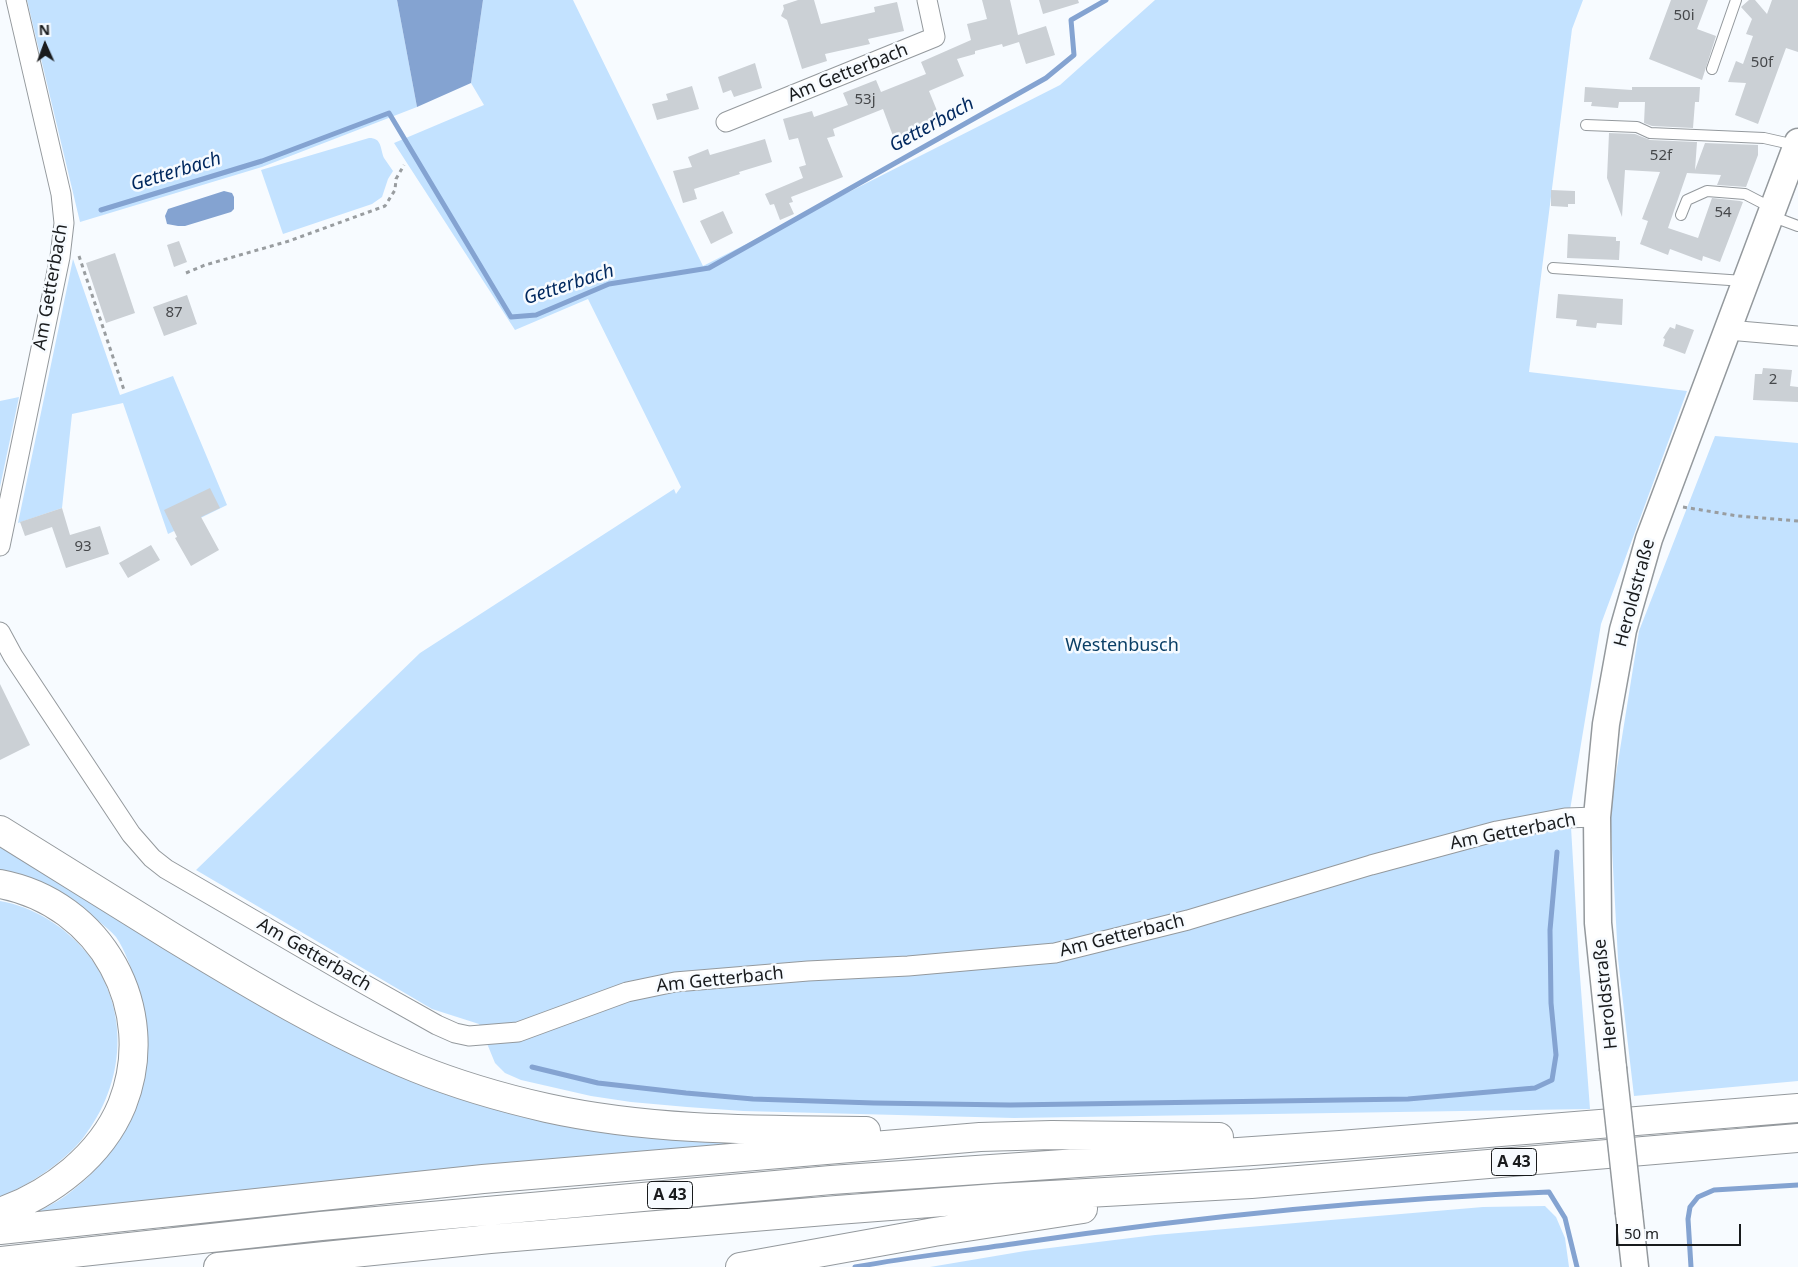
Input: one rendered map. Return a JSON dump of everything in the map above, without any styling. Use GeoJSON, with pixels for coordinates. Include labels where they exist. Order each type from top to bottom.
{"type":"FeatureCollection","features":[{"type":"Feature","properties":{"kind":"highway"},"geometry":{"type":"LineString","coordinates":[[0,830],[269,995],[337,1032],[419,1069],[485,1092],[550,1108],[642,1123],[728,1128],[874,1130],[980,1137]]}},
{"type":"Feature","properties":{"kind":"highway"},"geometry":{"type":"LineString","coordinates":[[0,884],[24,890],[49,901],[73,918],[98,942],[108,956],[123,986],[128,1002],[133,1038],[131,1071],[127,1088],[121,1106],[102,1139],[60,1181],[42,1192],[0,1212]]}},
{"type":"Feature","properties":{"kind":"highway","name":"A 43"},"geometry":{"type":"LineString","coordinates":[[0,1261],[331,1225],[831,1180],[1340,1145],[1798,1108]]}},
{"type":"Feature","properties":{"kind":"highway"},"geometry":{"type":"LineString","coordinates":[[0,1230],[483,1179],[980,1137],[1150,1135],[1236,1138],[1340,1145]]}},
{"type":"Feature","properties":{"kind":"highway","name":"A 43"},"geometry":{"type":"LineString","coordinates":[[218,1267],[490,1239],[996,1198],[1250,1184],[1787,1139]]}},
{"type":"Feature","properties":{"kind":"highway"},"geometry":{"type":"LineString","coordinates":[[740,1267],[934,1232],[1250,1184]]}},
{"type":"Feature","properties":{"kind":"main road","name":"Heroldstraße"},"geometry":{"type":"LineString","coordinates":[[1635,1267],[1598,923],[1597,817],[1606,724],[1623,630],[1649,539],[1797,144]]}},
{"type":"Feature","properties":{"kind":"street","name":"Am Getterbach"},"geometry":{"type":"LineString","coordinates":[[0,546],[60,257],[64,223],[61,194],[16,0]]}},
{"type":"Feature","properties":{"kind":"street","name":"Am Getterbach"},"geometry":{"type":"LineString","coordinates":[[726,122],[935,37],[927,0]]}},
{"type":"Feature","properties":{"kind":"street"},"geometry":{"type":"LineString","coordinates":[[1728,330],[1798,336]]}},
{"type":"Feature","properties":{"kind":"street","name":"Am Getterbach"},"geometry":{"type":"LineString","coordinates":[[0,632],[13,656],[131,834],[152,858],[166,869],[364,984],[438,1025],[455,1033],[469,1036],[518,1032],[627,992],[675,982],[908,966],[1055,953],[1188,920],[1371,865],[1497,831],[1565,818],[1597,817]]}},
{"type":"Feature","properties":{"kind":"lane"},"geometry":{"type":"LineString","coordinates":[[1712,69],[1736,0]]}},
{"type":"Feature","properties":{"kind":"lane"},"geometry":{"type":"LineString","coordinates":[[1586,125],[1637,127],[1650,133],[1764,138],[1797,144]]}},
{"type":"Feature","properties":{"kind":"lane"},"geometry":{"type":"LineString","coordinates":[[1680,215],[1687,200],[1707,191],[1745,194],[1771,212],[1798,226]]}},
{"type":"Feature","properties":{"kind":"lane"},"geometry":{"type":"LineString","coordinates":[[1553,268],[1746,281]]}},
{"type":"Feature","properties":{"kind":"path"},"geometry":{"type":"LineString","coordinates":[[186,273],[205,265],[289,241],[385,206],[393,195],[396,179],[404,165]]}},
{"type":"Feature","properties":{"kind":"path"},"geometry":{"type":"LineString","coordinates":[[78,255],[124,390]]}},
{"type":"Feature","properties":{"kind":"path"},"geometry":{"type":"LineString","coordinates":[[1662,504],[1738,516],[1798,521]]}},
{"type":"Feature","properties":{"kind":"green space"},"geometry":{"type":"Polygon","coordinates":[[[27,0],[397,0],[417,107],[262,167],[80,222],[27,0]]]}},
{"type":"Feature","properties":{"kind":"green space","name":"Westenbusch"},"geometry":{"type":"Polygon","coordinates":[[[483,0],[573,0],[703,266],[1060,85],[1155,0],[1583,0],[1572,29],[1529,372],[1687,391],[1601,624],[1570,810],[1590,1109],[1014,1118],[743,1111],[631,1102],[591,1096],[521,1080],[505,1073],[495,1063],[479,1024],[432,1009],[196,870],[420,653],[674,489],[676,494],[681,487],[588,299],[515,330],[394,143],[484,105],[471,83],[483,0]]]}},
{"type":"Feature","properties":{"kind":"green space"},"geometry":{"type":"Polygon","coordinates":[[[373,138],[378,142],[384,158],[393,171],[382,197],[372,204],[283,234],[261,170],[373,138]]]}},
{"type":"Feature","properties":{"kind":"green space"},"geometry":{"type":"Polygon","coordinates":[[[73,259],[120,395],[173,376],[227,505],[168,534],[123,403],[72,414],[62,508],[18,523],[73,259]]]}},
{"type":"Feature","properties":{"kind":"green space"},"geometry":{"type":"Polygon","coordinates":[[[19,397],[0,487],[0,401],[19,397]]]}},
{"type":"Feature","properties":{"kind":"green space"},"geometry":{"type":"Polygon","coordinates":[[[1715,436],[1798,443],[1798,1081],[1634,1096],[1618,959],[1610,812],[1639,631],[1715,436]]]}},
{"type":"Feature","properties":{"kind":"green space"},"geometry":{"type":"Polygon","coordinates":[[[0,839],[405,1072],[781,1141],[717,1145],[302,1184],[35,1213],[68,1194],[91,1174],[111,1151],[127,1126],[138,1100],[145,1071],[147,1042],[144,1012],[136,982],[125,953],[116,937],[85,909],[63,893],[40,882],[0,870],[0,839]]]}},
{"type":"Feature","properties":{"kind":"green space"},"geometry":{"type":"Polygon","coordinates":[[[0,901],[25,908],[48,919],[68,934],[86,952],[101,974],[111,997],[116,1021],[117,1045],[115,1070],[108,1094],[97,1117],[83,1138],[66,1156],[45,1172],[0,1197],[0,901]]]}},
{"type":"Feature","properties":{"kind":"green space"},"geometry":{"type":"Polygon","coordinates":[[[1545,1206],[1556,1217],[1565,1238],[1569,1267],[930,1267],[1025,1251],[1155,1235],[1483,1207],[1545,1206]]]}},
{"type":"Feature","properties":{"kind":"shaded area"},"geometry":{"type":"Polygon","coordinates":[[[397,0],[483,0],[471,83],[417,107],[397,0]]]}},
{"type":"Feature","properties":{"kind":"shaded area"},"geometry":{"type":"Polygon","coordinates":[[[224,191],[232,193],[234,197],[234,209],[231,212],[185,226],[167,224],[165,216],[168,209],[224,191]]]}},
{"type":"Feature","properties":{"kind":"building"},"geometry":{"type":"Polygon","coordinates":[[[798,0],[814,0],[821,24],[875,12],[874,7],[897,2],[904,31],[868,39],[870,44],[825,54],[827,61],[802,69],[787,20],[781,16],[784,9],[783,5],[798,0]]]}},
{"type":"Feature","properties":{"kind":"building"},"geometry":{"type":"Polygon","coordinates":[[[982,0],[1010,0],[1018,35],[1046,26],[1055,55],[1026,64],[1019,42],[1003,47],[1002,44],[975,51],[975,54],[957,59],[964,76],[929,91],[942,123],[933,127],[935,130],[896,144],[883,109],[833,129],[835,136],[827,138],[843,177],[791,197],[793,202],[789,203],[794,214],[780,220],[774,204],[770,205],[765,194],[803,178],[799,167],[806,165],[798,138],[789,140],[783,119],[812,111],[814,117],[848,105],[843,93],[876,80],[881,92],[926,74],[921,62],[971,40],[967,24],[987,19],[982,0]]]}},
{"type":"Feature","properties":{"kind":"building"},"geometry":{"type":"Polygon","coordinates":[[[1039,0],[1078,0],[1079,3],[1043,14],[1039,0]]]}},
{"type":"Feature","properties":{"kind":"building"},"geometry":{"type":"Polygon","coordinates":[[[1671,0],[1708,0],[1697,29],[1716,36],[1702,80],[1649,59],[1671,0]]]}},
{"type":"Feature","properties":{"kind":"building"},"geometry":{"type":"Polygon","coordinates":[[[1749,0],[1755,0],[1767,14],[1772,0],[1798,0],[1798,52],[1786,48],[1758,124],[1735,115],[1746,83],[1728,82],[1736,61],[1743,64],[1753,36],[1746,34],[1752,19],[1741,7],[1749,0]]]}},
{"type":"Feature","properties":{"kind":"building"},"geometry":{"type":"Polygon","coordinates":[[[755,63],[762,88],[734,97],[731,90],[723,93],[718,77],[755,63]]]}},
{"type":"Feature","properties":{"kind":"building"},"geometry":{"type":"Polygon","coordinates":[[[692,86],[699,109],[657,120],[652,104],[668,100],[666,94],[692,86]]]}},
{"type":"Feature","properties":{"kind":"building"},"geometry":{"type":"Polygon","coordinates":[[[1585,87],[1632,90],[1632,87],[1700,87],[1699,102],[1695,102],[1693,128],[1652,126],[1644,123],[1645,102],[1619,102],[1618,108],[1591,106],[1592,102],[1584,102],[1585,87]]]}},
{"type":"Feature","properties":{"kind":"building"},"geometry":{"type":"Polygon","coordinates":[[[1609,133],[1635,134],[1650,140],[1697,142],[1695,170],[1705,143],[1758,145],[1758,155],[1746,187],[1717,185],[1721,175],[1687,173],[1668,228],[1698,238],[1712,198],[1743,202],[1720,262],[1703,256],[1702,261],[1670,249],[1668,255],[1640,244],[1648,221],[1642,219],[1660,172],[1625,170],[1622,217],[1607,178],[1609,133]]]}},
{"type":"Feature","properties":{"kind":"building"},"geometry":{"type":"Polygon","coordinates":[[[765,139],[772,162],[694,189],[697,199],[683,203],[673,171],[692,167],[688,157],[708,149],[710,155],[765,139]]]}},
{"type":"Feature","properties":{"kind":"building"},"geometry":{"type":"Polygon","coordinates":[[[1551,190],[1575,191],[1575,204],[1568,204],[1568,207],[1551,206],[1551,190]]]}},
{"type":"Feature","properties":{"kind":"building"},"geometry":{"type":"Polygon","coordinates":[[[723,211],[733,233],[711,244],[700,221],[723,211]]]}},
{"type":"Feature","properties":{"kind":"building"},"geometry":{"type":"Polygon","coordinates":[[[1568,234],[1616,237],[1616,241],[1620,241],[1619,260],[1567,258],[1568,234]]]}},
{"type":"Feature","properties":{"kind":"building"},"geometry":{"type":"Polygon","coordinates":[[[179,241],[187,262],[174,267],[167,245],[179,241]]]}},
{"type":"Feature","properties":{"kind":"building"},"geometry":{"type":"Polygon","coordinates":[[[115,253],[135,313],[106,323],[86,263],[115,253]]]}},
{"type":"Feature","properties":{"kind":"building"},"geometry":{"type":"Polygon","coordinates":[[[1558,294],[1623,299],[1622,325],[1597,323],[1596,328],[1576,326],[1577,320],[1556,318],[1558,294]]]}},
{"type":"Feature","properties":{"kind":"building"},"geometry":{"type":"Polygon","coordinates":[[[187,295],[197,324],[164,336],[153,307],[187,295]]]}},
{"type":"Feature","properties":{"kind":"building"},"geometry":{"type":"Polygon","coordinates":[[[1676,324],[1694,330],[1685,354],[1663,346],[1665,339],[1663,338],[1670,327],[1675,329],[1676,324]]]}},
{"type":"Feature","properties":{"kind":"building"},"geometry":{"type":"Polygon","coordinates":[[[1763,368],[1792,370],[1790,386],[1798,387],[1798,402],[1753,400],[1755,374],[1762,374],[1763,368]]]}},
{"type":"Feature","properties":{"kind":"building"},"geometry":{"type":"Polygon","coordinates":[[[210,488],[220,508],[201,517],[219,550],[191,566],[175,538],[177,537],[164,510],[210,488]]]}},
{"type":"Feature","properties":{"kind":"building"},"geometry":{"type":"Polygon","coordinates":[[[62,508],[70,535],[100,526],[109,554],[66,568],[52,527],[25,536],[20,522],[62,508]]]}},
{"type":"Feature","properties":{"kind":"building"},"geometry":{"type":"Polygon","coordinates":[[[151,545],[160,560],[128,578],[119,563],[151,545]]]}},
{"type":"Feature","properties":{"kind":"building"},"geometry":{"type":"Polygon","coordinates":[[[0,684],[30,745],[0,760],[0,684]]]}},
{"type":"Feature","properties":{"kind":"waterway","name":"Getterbach"},"geometry":{"type":"LineString","coordinates":[[101,210],[262,161],[389,113],[511,317],[536,315],[609,284],[709,268],[1046,78],[1074,55],[1071,20],[1106,0]]}},
{"type":"Feature","properties":{"kind":"waterway"},"geometry":{"type":"LineString","coordinates":[[532,1067],[598,1083],[686,1093],[753,1099],[874,1103],[1010,1105],[1408,1099],[1535,1088],[1552,1080],[1556,1055],[1551,1003],[1550,930],[1557,852]]}},
{"type":"Feature","properties":{"kind":"waterway"},"geometry":{"type":"LineString","coordinates":[[1691,1267],[1688,1219],[1690,1207],[1698,1197],[1714,1190],[1798,1185]]}},
{"type":"Feature","properties":{"kind":"waterway"},"geometry":{"type":"LineString","coordinates":[[855,1267],[1217,1217],[1416,1199],[1549,1192],[1565,1218],[1577,1267]]}}]}
